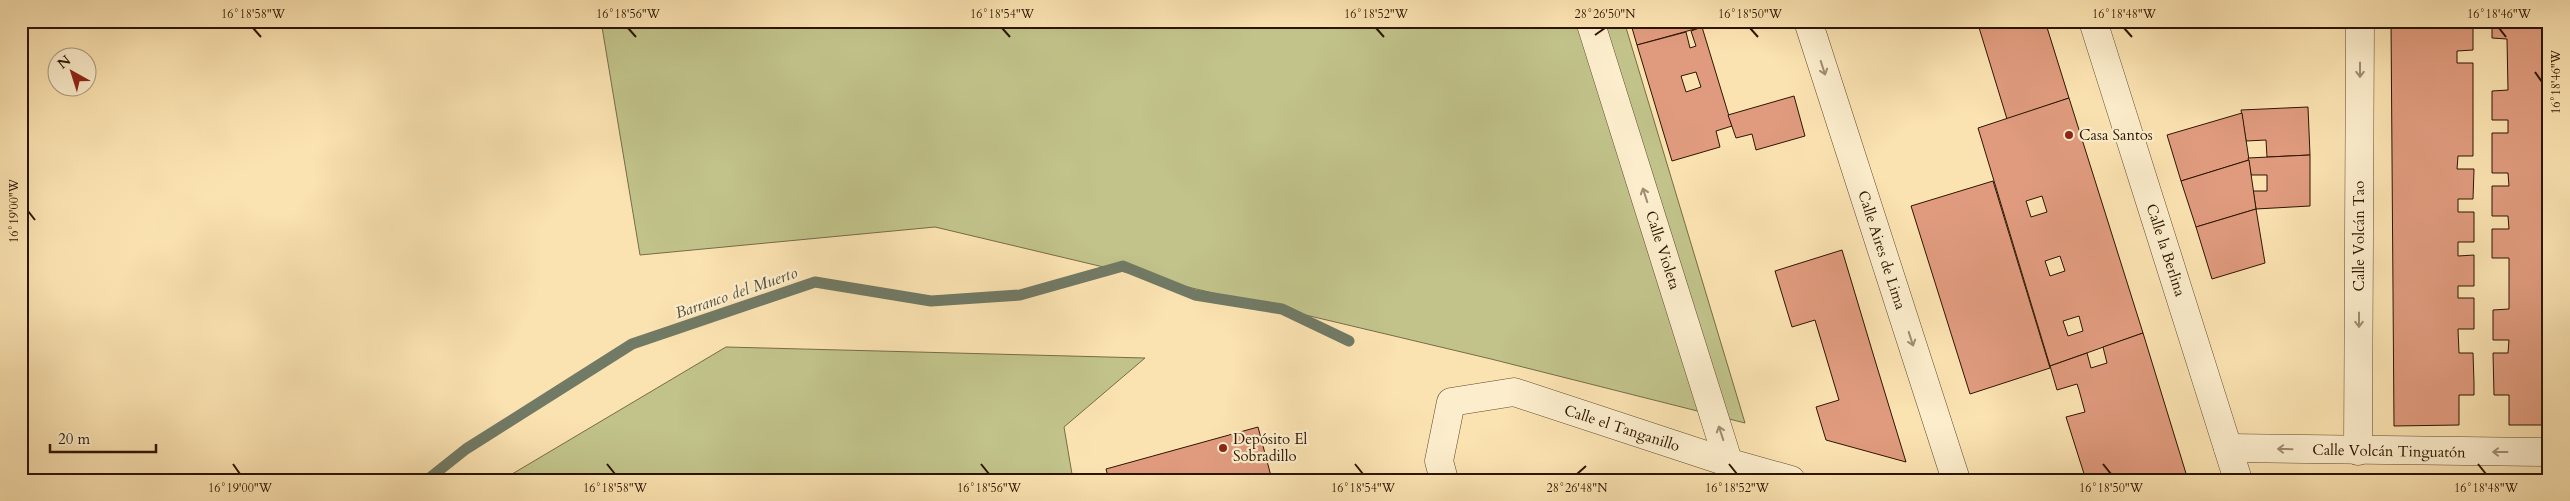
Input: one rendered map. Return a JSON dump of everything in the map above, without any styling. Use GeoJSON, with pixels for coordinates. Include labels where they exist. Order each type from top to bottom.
{"type":"FeatureCollection","features":[{"type":"Feature","properties":{"kind":"street","name":"Calle Violeta"},"geometry":{"type":"LineString","coordinates":[[1590,21],[1732,471]]}},
{"type":"Feature","properties":{"kind":"street","name":"Calle Aires de Lima"},"geometry":{"type":"LineString","coordinates":[[1808,21],[1956,480]]}},
{"type":"Feature","properties":{"kind":"street","name":"Calle la Berlina"},"geometry":{"type":"LineString","coordinates":[[2093,21],[2238,480]]}},
{"type":"Feature","properties":{"kind":"street","name":"Calle Volcán Tao"},"geometry":{"type":"LineString","coordinates":[[2358,451],[2360,21]]}},
{"type":"Feature","properties":{"kind":"street","name":"Calle el Tanganillo"},"geometry":{"type":"LineString","coordinates":[[1444,480],[1439,461],[1451,402],[1514,392],[1732,471],[1792,480]]}},
{"type":"Feature","properties":{"kind":"street","name":"Calle Volcán Tinguatón"},"geometry":{"type":"LineString","coordinates":[[2228,448],[2549,452]]}},
{"type":"Feature","properties":{"kind":"green space"},"geometry":{"type":"Polygon","coordinates":[[[601,21],[1624,21],[1745,423],[1491,359],[935,227],[640,255],[601,21]]]}},
{"type":"Feature","properties":{"kind":"green space"},"geometry":{"type":"Polygon","coordinates":[[[726,347],[1145,358],[1064,427],[1073,480],[502,480],[726,347]]]}},
{"type":"Feature","properties":{"kind":"building"},"geometry":{"type":"Polygon","coordinates":[[[1630,21],[1700,21],[1702,27],[1637,45],[1630,21]]]}},
{"type":"Feature","properties":{"kind":"building"},"geometry":{"type":"Polygon","coordinates":[[[1977,21],[2045,21],[2069,98],[2007,119],[1977,21]]]}},
{"type":"Feature","properties":{"kind":"building"},"geometry":{"type":"Polygon","coordinates":[[[2391,21],[2473,21],[2473,50],[2457,51],[2457,63],[2473,63],[2473,156],[2458,156],[2457,169],[2474,169],[2473,199],[2458,199],[2458,212],[2474,212],[2474,242],[2458,242],[2458,256],[2474,255],[2474,286],[2458,286],[2458,298],[2474,298],[2474,329],[2458,329],[2459,353],[2473,353],[2474,383],[2474,395],[2459,395],[2459,425],[2394,426],[2391,21]]]}},
{"type":"Feature","properties":{"kind":"building"},"geometry":{"type":"Polygon","coordinates":[[[2492,21],[2549,21],[2549,425],[2509,425],[2509,395],[2494,395],[2493,353],[2508,353],[2509,340],[2493,340],[2493,310],[2509,309],[2509,258],[2492,258],[2492,229],[2509,229],[2508,216],[2492,216],[2492,186],[2509,186],[2508,173],[2492,173],[2492,133],[2508,133],[2508,120],[2492,120],[2492,91],[2508,90],[2507,39],[2492,38],[2492,21]]]}},
{"type":"Feature","properties":{"kind":"building"},"geometry":{"type":"Polygon","coordinates":[[[1702,27],[1732,126],[1716,131],[1720,147],[1672,161],[1637,45],[1686,32],[1690,48],[1696,46],[1691,31],[1702,27]],[[1696,72],[1681,76],[1686,92],[1701,87],[1696,72]]]}},
{"type":"Feature","properties":{"kind":"building"},"geometry":{"type":"Polygon","coordinates":[[[1794,96],[1805,136],[1756,150],[1752,134],[1736,138],[1728,115],[1794,96]]]}},
{"type":"Feature","properties":{"kind":"building"},"geometry":{"type":"Polygon","coordinates":[[[2069,98],[2143,333],[2050,366],[1978,128],[2069,98]],[[2042,196],[2026,201],[2031,217],[2047,212],[2042,196]],[[2060,256],[2045,261],[2050,276],[2065,271],[2060,256]],[[2079,316],[2063,321],[2068,336],[2083,331],[2079,316]]]}},
{"type":"Feature","properties":{"kind":"building"},"geometry":{"type":"Polygon","coordinates":[[[2308,107],[2310,155],[2267,157],[2266,140],[2246,141],[2241,110],[2308,107]]]}},
{"type":"Feature","properties":{"kind":"building"},"geometry":{"type":"Polygon","coordinates":[[[2242,113],[2249,160],[2181,181],[2167,135],[2242,113]]]}},
{"type":"Feature","properties":{"kind":"building"},"geometry":{"type":"Polygon","coordinates":[[[2310,155],[2310,206],[2256,209],[2253,191],[2267,191],[2267,175],[2251,175],[2248,158],[2310,155]]]}},
{"type":"Feature","properties":{"kind":"building"},"geometry":{"type":"Polygon","coordinates":[[[2249,160],[2256,209],[2196,227],[2181,181],[2249,160]]]}},
{"type":"Feature","properties":{"kind":"building"},"geometry":{"type":"Polygon","coordinates":[[[1993,181],[2050,368],[1970,394],[1911,206],[1993,181]]]}},
{"type":"Feature","properties":{"kind":"building"},"geometry":{"type":"Polygon","coordinates":[[[2256,209],[2265,263],[2212,279],[2196,227],[2256,209]]]}},
{"type":"Feature","properties":{"kind":"building"},"geometry":{"type":"Polygon","coordinates":[[[1842,250],[1906,462],[1826,440],[1816,407],[1839,400],[1815,320],[1792,327],[1775,271],[1842,250]]]}},
{"type":"Feature","properties":{"kind":"building"},"geometry":{"type":"Polygon","coordinates":[[[2143,333],[2188,480],[2086,480],[2066,417],[2085,412],[2079,390],[2077,384],[2057,390],[2050,366],[2087,353],[2091,368],[2107,363],[2103,347],[2143,333]]]}},
{"type":"Feature","properties":{"kind":"building","name":"Depósito El Sobradillo"},"geometry":{"type":"Polygon","coordinates":[[[1258,427],[1272,480],[1109,480],[1106,469],[1258,427]]]}},
{"type":"Feature","properties":{"kind":"waterway","name":"Barranco del Muerto"},"geometry":{"type":"LineString","coordinates":[[427,480],[466,449],[632,344],[815,282],[931,301],[1020,295],[1123,266],[1195,295],[1282,309],[1349,341]]}},
{"type":"Feature","properties":{"kind":"place","name":"Casa Santos"},"geometry":{"type":"Point","coordinates":[2069,135]}},
{"type":"Feature","properties":{"kind":"place","name":"Depósito El Sobradillo"},"geometry":{"type":"Point","coordinates":[1223,448]}}]}
